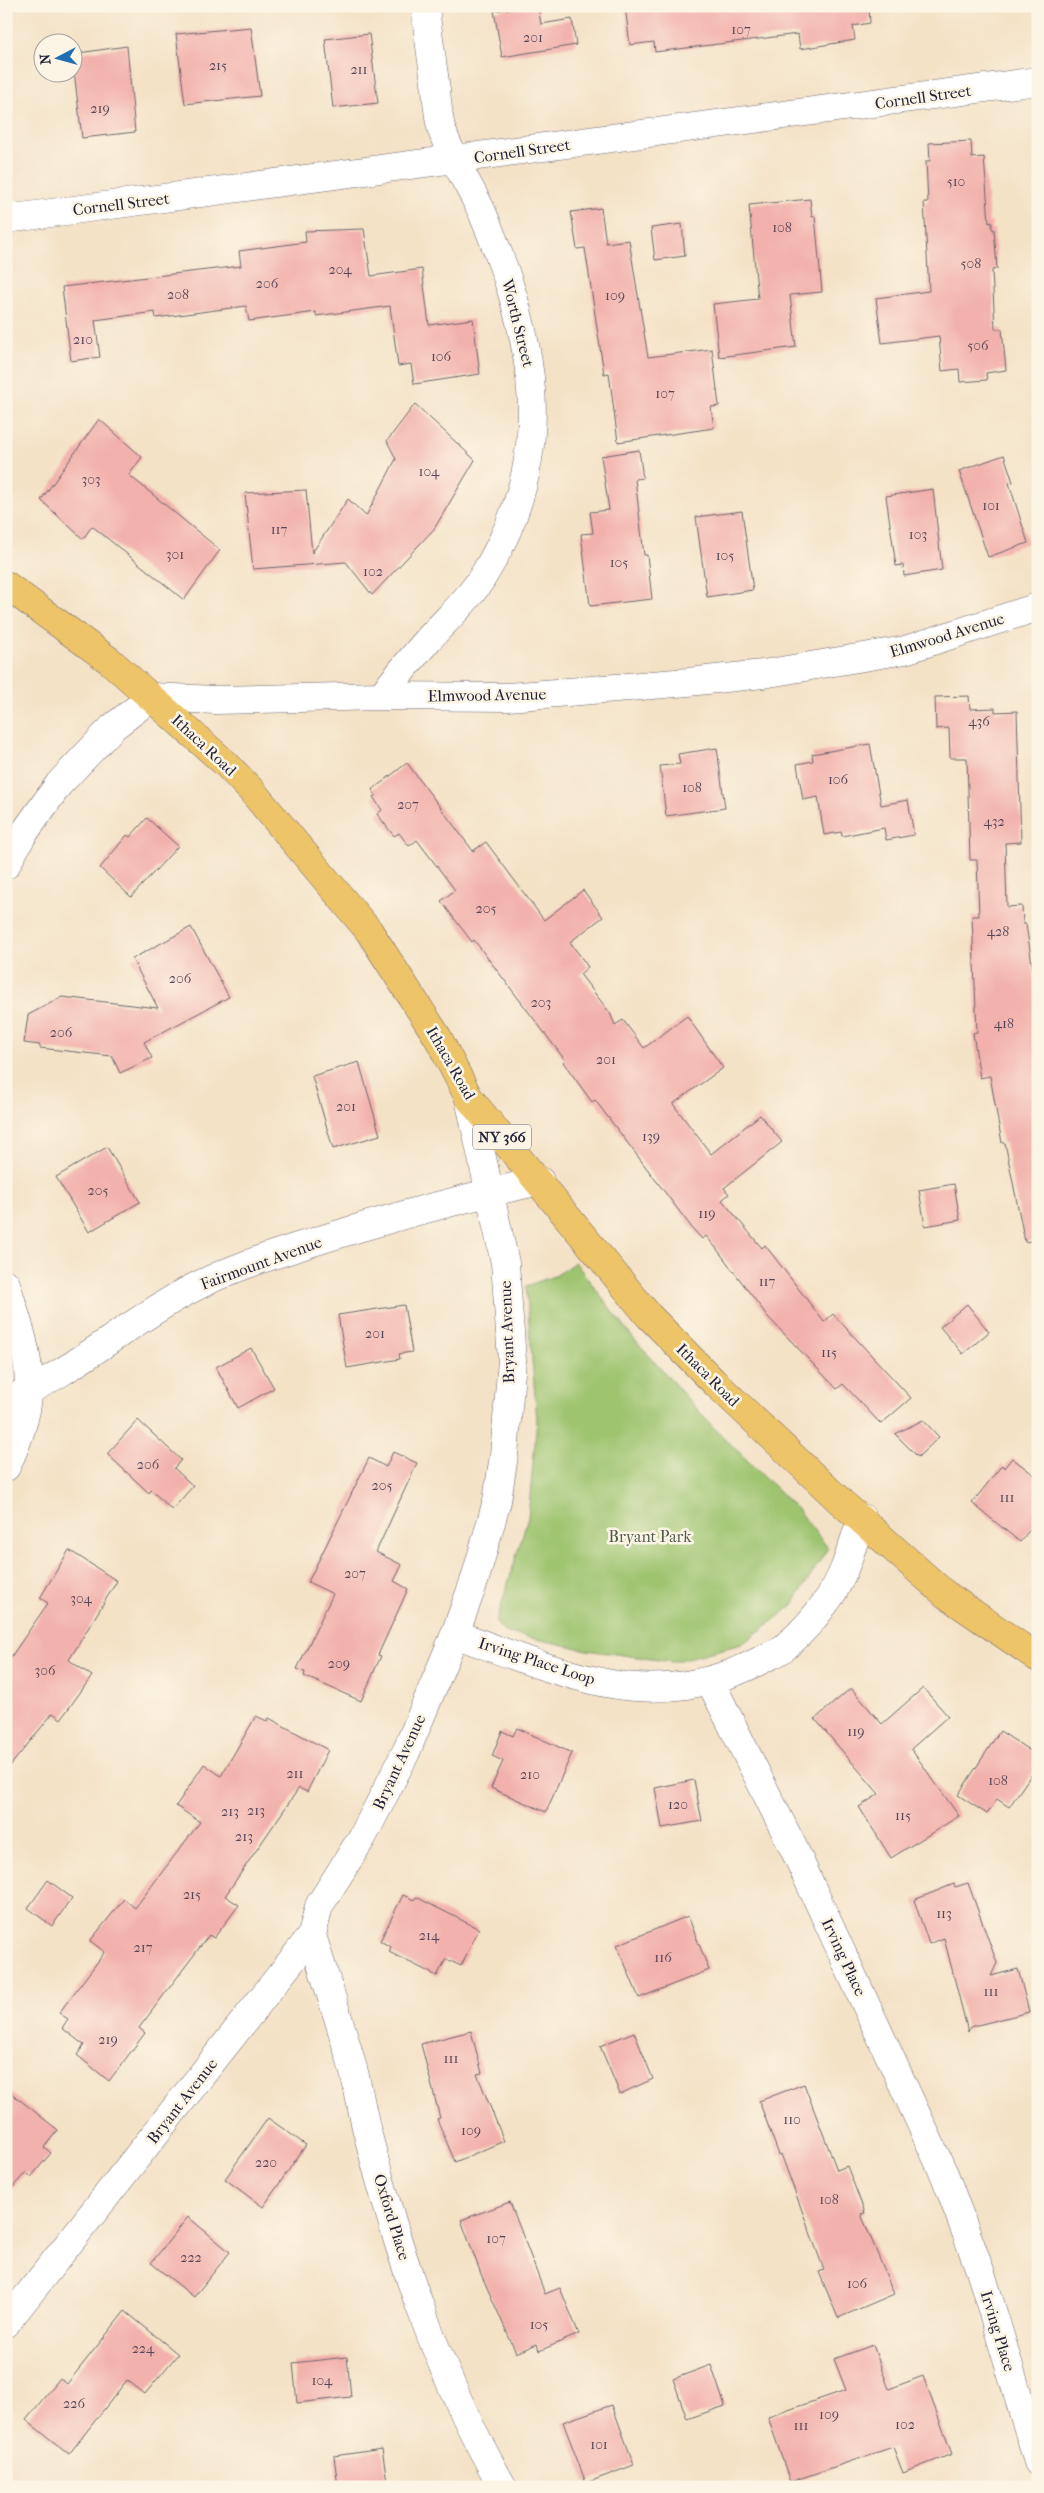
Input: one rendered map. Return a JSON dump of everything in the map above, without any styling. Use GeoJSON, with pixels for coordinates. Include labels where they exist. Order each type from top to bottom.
{"type":"FeatureCollection","features":[{"type":"Feature","properties":{"kind":"main road","name":"Ithaca Road"},"geometry":{"type":"LineString","coordinates":[[6,585],[110,661],[226,764],[251,790],[369,931],[437,1036],[469,1098],[540,1181],[649,1316],[841,1502],[862,1518],[945,1594],[1038,1658]]}},
{"type":"Feature","properties":{"kind":"street","name":"Worth Street"},"geometry":{"type":"LineString","coordinates":[[381,696],[428,640],[459,608],[482,579],[516,510],[527,470],[533,425],[532,384],[526,343],[500,256],[441,126],[425,6]]}},
{"type":"Feature","properties":{"kind":"street","name":"Cornell Street"},"geometry":{"type":"LineString","coordinates":[[6,219],[1038,81]]}},
{"type":"Feature","properties":{"kind":"street","name":"Elmwood Avenue"},"geometry":{"type":"LineString","coordinates":[[152,697],[216,700],[381,696],[508,697],[764,674],[905,650],[1038,606]]}},
{"type":"Feature","properties":{"kind":"street"},"geometry":{"type":"LineString","coordinates":[[6,865],[22,836],[59,784],[113,726],[152,697]]}},
{"type":"Feature","properties":{"kind":"street","name":"Bryant Avenue"},"geometry":{"type":"LineString","coordinates":[[6,2323],[312,1935],[319,1906],[363,1836],[397,1768],[455,1634],[475,1579],[497,1501],[504,1455],[512,1360],[505,1263],[469,1098]]}},
{"type":"Feature","properties":{"kind":"street","name":"Fairmount Avenue"},"geometry":{"type":"LineString","coordinates":[[18,1396],[72,1367],[148,1313],[220,1274],[352,1230],[491,1192],[540,1181]]}},
{"type":"Feature","properties":{"kind":"street"},"geometry":{"type":"LineString","coordinates":[[6,1284],[23,1338],[29,1368],[18,1396],[24,1424],[6,1467]]}},
{"type":"Feature","properties":{"kind":"street"},"geometry":{"type":"LineString","coordinates":[[710,1681],[753,1665],[785,1647],[801,1631],[830,1598],[842,1574],[862,1518]]}},
{"type":"Feature","properties":{"kind":"street","name":"Irving Place Loop"},"geometry":{"type":"LineString","coordinates":[[455,1634],[569,1674],[607,1684],[642,1688],[678,1687],[710,1681]]}},
{"type":"Feature","properties":{"kind":"street","name":"Irving Place"},"geometry":{"type":"LineString","coordinates":[[710,1681],[794,1850],[946,2176],[981,2273],[1038,2462]]}},
{"type":"Feature","properties":{"kind":"street","name":"Oxford Place"},"geometry":{"type":"LineString","coordinates":[[312,1935],[352,2066],[368,2138],[396,2235],[429,2333],[477,2442],[503,2487]]}},
{"type":"Feature","properties":{"kind":"green space","name":"Bryant Park"},"geometry":{"type":"Polygon","coordinates":[[[575,1262],[633,1338],[713,1427],[795,1507],[828,1548],[792,1606],[742,1644],[672,1662],[587,1650],[504,1632],[496,1623],[528,1517],[537,1420],[526,1286],[557,1275],[575,1262]]]}},
{"type":"Feature","properties":{"kind":"building"},"geometry":{"type":"Polygon","coordinates":[[[538,6],[541,24],[572,19],[576,45],[502,57],[494,11],[538,6]]]}},
{"type":"Feature","properties":{"kind":"building"},"geometry":{"type":"Polygon","coordinates":[[[625,6],[869,6],[870,23],[853,26],[855,40],[800,49],[798,34],[655,52],[654,42],[630,45],[625,6]]]}},
{"type":"Feature","properties":{"kind":"building"},"geometry":{"type":"Polygon","coordinates":[[[251,27],[260,96],[185,104],[176,34],[251,27]]]}},
{"type":"Feature","properties":{"kind":"building"},"geometry":{"type":"Polygon","coordinates":[[[369,34],[378,103],[333,108],[325,39],[369,34]]]}},
{"type":"Feature","properties":{"kind":"building"},"geometry":{"type":"Polygon","coordinates":[[[127,46],[135,132],[82,138],[75,82],[82,82],[82,53],[127,46]]]}},
{"type":"Feature","properties":{"kind":"building"},"geometry":{"type":"Polygon","coordinates":[[[971,141],[972,158],[984,157],[989,223],[992,222],[992,229],[994,229],[997,269],[992,270],[995,329],[1002,329],[1006,370],[986,373],[987,380],[960,382],[959,369],[942,371],[939,336],[882,343],[876,298],[929,291],[924,202],[928,202],[926,161],[930,161],[929,143],[971,141]]]}},
{"type":"Feature","properties":{"kind":"building"},"geometry":{"type":"Polygon","coordinates":[[[810,199],[812,217],[815,216],[822,292],[790,295],[796,347],[719,357],[713,304],[758,299],[749,205],[810,199]]]}},
{"type":"Feature","properties":{"kind":"building"},"geometry":{"type":"Polygon","coordinates":[[[601,208],[606,243],[629,240],[648,357],[712,349],[719,406],[711,407],[714,428],[618,442],[609,373],[604,374],[585,248],[577,249],[571,212],[601,208]]]}},
{"type":"Feature","properties":{"kind":"building"},"geometry":{"type":"Polygon","coordinates":[[[682,224],[685,256],[655,260],[651,228],[682,224]]]}},
{"type":"Feature","properties":{"kind":"building"},"geometry":{"type":"Polygon","coordinates":[[[364,229],[371,276],[422,269],[429,325],[473,319],[480,374],[414,384],[411,364],[398,366],[390,306],[316,316],[316,312],[249,321],[246,306],[156,318],[155,312],[95,320],[100,357],[71,361],[62,287],[241,266],[239,251],[306,242],[305,231],[364,229]]]}},
{"type":"Feature","properties":{"kind":"building"},"geometry":{"type":"Polygon","coordinates":[[[415,404],[475,460],[434,529],[372,595],[346,562],[253,569],[245,493],[306,490],[312,553],[348,499],[366,516],[396,459],[387,441],[415,404]]]}},
{"type":"Feature","properties":{"kind":"building"},"geometry":{"type":"Polygon","coordinates":[[[99,419],[142,457],[129,475],[220,550],[184,600],[92,526],[83,539],[41,500],[99,419]]]}},
{"type":"Feature","properties":{"kind":"building"},"geometry":{"type":"Polygon","coordinates":[[[639,450],[643,478],[635,479],[644,555],[647,555],[652,599],[590,606],[581,534],[593,533],[590,512],[609,510],[601,456],[639,450]]]}},
{"type":"Feature","properties":{"kind":"building"},"geometry":{"type":"Polygon","coordinates":[[[1004,455],[1013,482],[1009,483],[1028,543],[988,557],[959,471],[1004,455]]]}},
{"type":"Feature","properties":{"kind":"building"},"geometry":{"type":"Polygon","coordinates":[[[933,489],[942,570],[904,576],[903,565],[896,566],[886,496],[933,489]]]}},
{"type":"Feature","properties":{"kind":"building"},"geometry":{"type":"Polygon","coordinates":[[[742,511],[753,590],[707,597],[696,517],[742,511]]]}},
{"type":"Feature","properties":{"kind":"building"},"geometry":{"type":"Polygon","coordinates":[[[969,696],[970,709],[995,708],[995,712],[1017,711],[1021,842],[1005,843],[1007,907],[1022,906],[1023,924],[1026,924],[1038,1003],[1038,1240],[1025,1242],[1005,1143],[1002,1143],[990,1076],[980,1078],[973,1033],[977,1032],[972,916],[979,916],[977,860],[970,860],[967,758],[950,758],[949,728],[936,729],[935,697],[969,696]]]}},
{"type":"Feature","properties":{"kind":"building"},"geometry":{"type":"Polygon","coordinates":[[[870,744],[881,805],[908,800],[914,835],[886,840],[884,828],[842,836],[841,832],[824,835],[818,797],[803,800],[797,764],[813,761],[812,754],[870,744]]]}},
{"type":"Feature","properties":{"kind":"building"},"geometry":{"type":"Polygon","coordinates":[[[717,748],[725,808],[666,816],[660,766],[680,764],[678,754],[717,748]]]}},
{"type":"Feature","properties":{"kind":"building"},"geometry":{"type":"Polygon","coordinates":[[[407,763],[473,851],[486,842],[544,920],[583,890],[603,917],[570,942],[588,967],[580,974],[610,1013],[615,1025],[623,1020],[644,1048],[687,1016],[723,1068],[673,1104],[711,1154],[760,1115],[782,1142],[724,1188],[729,1194],[722,1200],[762,1248],[765,1245],[824,1322],[833,1314],[911,1398],[881,1424],[843,1384],[837,1389],[768,1317],[706,1236],[702,1239],[692,1228],[595,1100],[592,1102],[563,1062],[565,1060],[474,940],[472,942],[441,901],[455,890],[417,840],[409,846],[399,833],[394,836],[377,814],[382,810],[373,797],[376,795],[372,790],[407,763]]]}},
{"type":"Feature","properties":{"kind":"building"},"geometry":{"type":"Polygon","coordinates":[[[147,818],[178,846],[131,897],[100,868],[127,835],[130,837],[147,818]]]}},
{"type":"Feature","properties":{"kind":"building"},"geometry":{"type":"Polygon","coordinates":[[[191,927],[229,997],[144,1042],[152,1058],[120,1073],[112,1056],[40,1048],[40,1045],[24,1043],[28,1015],[62,997],[158,1008],[132,959],[191,927]]]}},
{"type":"Feature","properties":{"kind":"building"},"geometry":{"type":"Polygon","coordinates":[[[359,1062],[380,1135],[333,1149],[312,1076],[359,1062]]]}},
{"type":"Feature","properties":{"kind":"building"},"geometry":{"type":"Polygon","coordinates":[[[107,1147],[140,1202],[89,1232],[56,1177],[107,1147]]]}},
{"type":"Feature","properties":{"kind":"building"},"geometry":{"type":"Polygon","coordinates":[[[954,1184],[960,1220],[925,1226],[919,1190],[954,1184]]]}},
{"type":"Feature","properties":{"kind":"building"},"geometry":{"type":"Polygon","coordinates":[[[967,1304],[989,1332],[963,1354],[940,1327],[967,1304]]]}},
{"type":"Feature","properties":{"kind":"building"},"geometry":{"type":"Polygon","coordinates":[[[404,1305],[412,1352],[399,1354],[400,1359],[347,1368],[338,1315],[404,1305]]]}},
{"type":"Feature","properties":{"kind":"building"},"geometry":{"type":"Polygon","coordinates":[[[251,1348],[274,1388],[238,1408],[216,1367],[251,1348]]]}},
{"type":"Feature","properties":{"kind":"building"},"geometry":{"type":"Polygon","coordinates":[[[138,1420],[181,1460],[174,1468],[193,1486],[172,1510],[151,1490],[149,1493],[107,1454],[138,1420]]]}},
{"type":"Feature","properties":{"kind":"building"},"geometry":{"type":"Polygon","coordinates":[[[923,1420],[939,1437],[918,1457],[895,1434],[923,1420]]]}},
{"type":"Feature","properties":{"kind":"building"},"geometry":{"type":"Polygon","coordinates":[[[393,1452],[417,1463],[376,1552],[402,1565],[394,1581],[408,1589],[378,1655],[381,1656],[361,1701],[304,1676],[305,1672],[297,1669],[333,1594],[308,1582],[369,1458],[386,1467],[393,1452]]]}},
{"type":"Feature","properties":{"kind":"building"},"geometry":{"type":"Polygon","coordinates":[[[1012,1458],[1038,1478],[1038,1519],[1020,1542],[972,1503],[1002,1465],[1004,1468],[1012,1458]]]}},
{"type":"Feature","properties":{"kind":"building"},"geometry":{"type":"Polygon","coordinates":[[[69,1550],[117,1581],[69,1660],[92,1676],[61,1719],[53,1713],[6,1771],[6,1664],[48,1603],[40,1598],[69,1550]]]}},
{"type":"Feature","properties":{"kind":"building"},"geometry":{"type":"Polygon","coordinates":[[[851,1688],[882,1724],[923,1688],[948,1716],[911,1749],[959,1816],[891,1858],[859,1807],[879,1794],[815,1719],[851,1688]]]}},
{"type":"Feature","properties":{"kind":"building"},"geometry":{"type":"Polygon","coordinates":[[[256,1716],[267,1721],[269,1718],[328,1750],[307,1792],[299,1788],[225,1896],[239,1905],[214,1938],[209,1935],[139,2028],[145,2033],[109,2081],[77,2055],[84,2045],[62,2028],[68,2019],[59,2013],[105,1952],[90,1941],[124,1899],[135,1908],[200,1822],[176,1806],[204,1764],[221,1776],[256,1716]]]}},
{"type":"Feature","properties":{"kind":"building"},"geometry":{"type":"Polygon","coordinates":[[[517,1728],[572,1753],[546,1812],[491,1788],[503,1761],[492,1756],[502,1731],[513,1736],[517,1728]]]}},
{"type":"Feature","properties":{"kind":"building"},"geometry":{"type":"Polygon","coordinates":[[[1000,1731],[1038,1756],[1038,1765],[1009,1807],[997,1799],[987,1814],[958,1795],[1000,1731]]]}},
{"type":"Feature","properties":{"kind":"building"},"geometry":{"type":"Polygon","coordinates":[[[694,1780],[702,1821],[662,1828],[655,1788],[694,1780]]]}},
{"type":"Feature","properties":{"kind":"building"},"geometry":{"type":"Polygon","coordinates":[[[48,1880],[72,1898],[52,1926],[28,1908],[48,1880]]]}},
{"type":"Feature","properties":{"kind":"building"},"geometry":{"type":"Polygon","coordinates":[[[968,1883],[997,1963],[991,1976],[1018,1969],[1029,2012],[970,2027],[968,2032],[944,1938],[929,1944],[914,1900],[954,1884],[955,1887],[968,1883]]]}},
{"type":"Feature","properties":{"kind":"building"},"geometry":{"type":"Polygon","coordinates":[[[403,1895],[414,1900],[416,1897],[479,1929],[461,1966],[446,1959],[437,1976],[389,1952],[391,1947],[380,1941],[403,1895]]]}},
{"type":"Feature","properties":{"kind":"building"},"geometry":{"type":"Polygon","coordinates":[[[688,1916],[709,1970],[639,1998],[617,1945],[688,1916]]]}},
{"type":"Feature","properties":{"kind":"building"},"geometry":{"type":"Polygon","coordinates":[[[471,2031],[482,2073],[477,2074],[504,2141],[455,2162],[437,2119],[440,2118],[421,2044],[471,2031]]]}},
{"type":"Feature","properties":{"kind":"building"},"geometry":{"type":"Polygon","coordinates":[[[634,2032],[653,2079],[620,2094],[600,2046],[634,2032]]]}},
{"type":"Feature","properties":{"kind":"building"},"geometry":{"type":"Polygon","coordinates":[[[804,2084],[837,2170],[847,2166],[865,2213],[861,2214],[894,2294],[838,2318],[819,2272],[824,2270],[781,2154],[779,2155],[759,2101],[804,2084]]]}},
{"type":"Feature","properties":{"kind":"building"},"geometry":{"type":"Polygon","coordinates":[[[6,2089],[58,2130],[44,2147],[51,2153],[31,2177],[26,2172],[6,2195],[6,2089]]]}},
{"type":"Feature","properties":{"kind":"building"},"geometry":{"type":"Polygon","coordinates":[[[268,2118],[306,2145],[263,2207],[225,2179],[268,2118]]]}},
{"type":"Feature","properties":{"kind":"building"},"geometry":{"type":"Polygon","coordinates":[[[510,2202],[545,2294],[560,2288],[579,2334],[539,2351],[537,2344],[516,2353],[481,2274],[461,2220],[510,2202]]]}},
{"type":"Feature","properties":{"kind":"building"},"geometry":{"type":"Polygon","coordinates":[[[188,2217],[230,2252],[194,2297],[151,2263],[188,2217]]]}},
{"type":"Feature","properties":{"kind":"building"},"geometry":{"type":"Polygon","coordinates":[[[125,2311],[178,2354],[145,2394],[127,2380],[69,2454],[26,2420],[60,2378],[67,2384],[125,2311]]]}},
{"type":"Feature","properties":{"kind":"building"},"geometry":{"type":"Polygon","coordinates":[[[873,2345],[889,2389],[923,2376],[952,2454],[903,2473],[893,2447],[790,2482],[768,2417],[846,2390],[834,2359],[873,2345]]]}},
{"type":"Feature","properties":{"kind":"building"},"geometry":{"type":"Polygon","coordinates":[[[347,2357],[351,2397],[297,2403],[293,2363],[347,2357]]]}},
{"type":"Feature","properties":{"kind":"building"},"geometry":{"type":"Polygon","coordinates":[[[711,2365],[725,2406],[687,2419],[673,2379],[711,2365]]]}},
{"type":"Feature","properties":{"kind":"building"},"geometry":{"type":"Polygon","coordinates":[[[612,2405],[634,2465],[586,2483],[563,2422],[612,2405]]]}},
{"type":"Feature","properties":{"kind":"building"},"geometry":{"type":"Polygon","coordinates":[[[382,2449],[388,2487],[338,2487],[334,2456],[382,2449]]]}}]}
